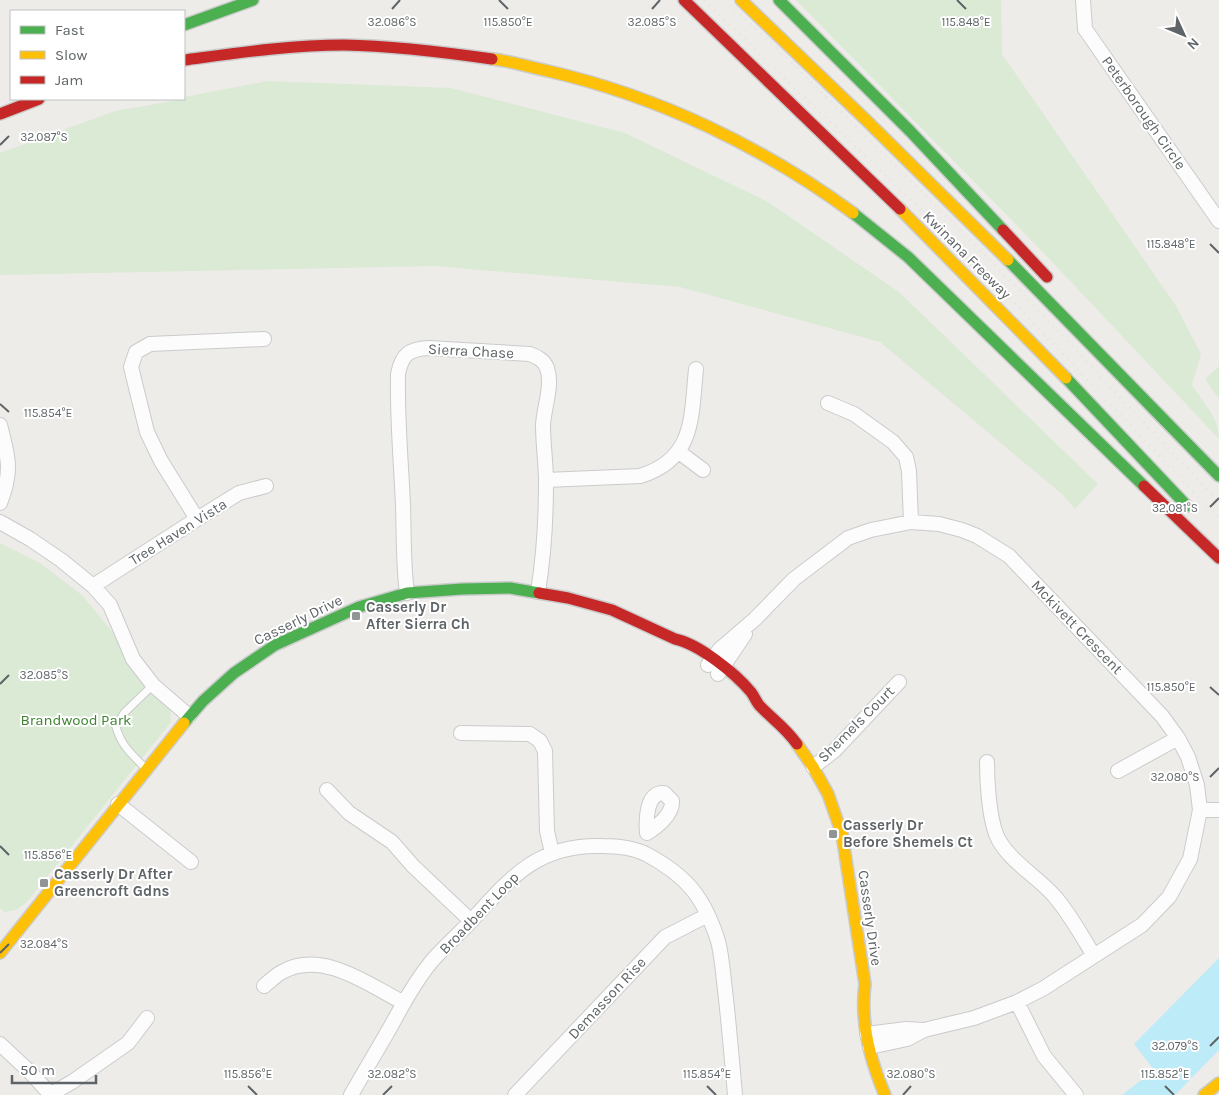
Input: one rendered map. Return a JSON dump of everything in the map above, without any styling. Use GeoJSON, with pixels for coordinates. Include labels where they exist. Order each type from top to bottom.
{"type":"FeatureCollection","features":[{"type":"Feature","properties":{"kind":"main road"},"geometry":{"type":"LineString","coordinates":[[185,24],[253,0]]}},
{"type":"Feature","properties":{"kind":"main road","name":"Kwinana Freeway"},"geometry":{"type":"LineString","coordinates":[[684,0],[953,260],[1112,425],[1192,512]]}},
{"type":"Feature","properties":{"kind":"main road","name":"Kwinana Freeway"},"geometry":{"type":"LineString","coordinates":[[741,0],[991,244],[1219,476]]}},
{"type":"Feature","properties":{"kind":"main road"},"geometry":{"type":"LineString","coordinates":[[779,0],[910,131],[1054,284]]}},
{"type":"Feature","properties":{"kind":"main road"},"geometry":{"type":"LineString","coordinates":[[185,60],[240,51],[309,46],[378,46],[446,51],[513,62],[580,78],[645,100],[708,126],[739,141],[798,175],[855,214],[895,246],[933,280],[1219,558]]}},
{"type":"Feature","properties":{"kind":"main road"},"geometry":{"type":"LineString","coordinates":[[0,114],[36,100]]}},
{"type":"Feature","properties":{"kind":"main road"},"geometry":{"type":"LineString","coordinates":[[1140,379],[1219,468]]}},
{"type":"Feature","properties":{"kind":"main road","name":"Casserly Drive"},"geometry":{"type":"LineString","coordinates":[[0,953],[5,936],[118,804],[189,716],[234,674],[276,645],[342,614],[407,593],[462,588],[510,588],[538,592],[612,610],[675,639],[683,649],[715,666],[747,700],[758,704],[788,731],[814,767],[828,794],[842,834],[865,984],[863,1007],[873,1040],[897,1095]]}},
{"type":"Feature","properties":{"kind":"main road","name":"Casserly Drive"},"geometry":{"type":"LineString","coordinates":[[873,1040],[880,1082],[885,1095]]}},
{"type":"Feature","properties":{"kind":"main road"},"geometry":{"type":"LineString","coordinates":[[1204,1095],[1219,1083]]}},
{"type":"Feature","properties":{"kind":"street","name":"Peterborough Circle"},"geometry":{"type":"LineString","coordinates":[[1083,0],[1085,28],[1219,221]]}},
{"type":"Feature","properties":{"kind":"street"},"geometry":{"type":"LineString","coordinates":[[197,519],[161,462],[147,432],[131,367],[136,352],[150,344],[264,339]]}},
{"type":"Feature","properties":{"kind":"street","name":"Sierra Chase"},"geometry":{"type":"LineString","coordinates":[[407,593],[397,410],[400,364],[408,353],[416,349],[429,348],[530,354],[545,363],[549,380],[543,425],[546,480],[544,556],[538,592]]}},
{"type":"Feature","properties":{"kind":"street"},"geometry":{"type":"LineString","coordinates":[[546,480],[640,476],[668,464],[678,452],[688,434],[696,369]]}},
{"type":"Feature","properties":{"kind":"street"},"geometry":{"type":"LineString","coordinates":[[828,403],[854,414],[893,442],[906,457],[909,470],[911,522]]}},
{"type":"Feature","properties":{"kind":"street"},"geometry":{"type":"LineString","coordinates":[[0,425],[9,460],[7,482],[0,503]]}},
{"type":"Feature","properties":{"kind":"street"},"geometry":{"type":"LineString","coordinates":[[678,452],[704,470]]}},
{"type":"Feature","properties":{"kind":"street","name":"Tree Haven Vista"},"geometry":{"type":"LineString","coordinates":[[92,586],[239,493],[266,486]]}},
{"type":"Feature","properties":{"kind":"street"},"geometry":{"type":"LineString","coordinates":[[0,522],[30,539],[92,586],[110,605],[133,659],[153,685],[189,716]]}},
{"type":"Feature","properties":{"kind":"street","name":"Mckivett Crescent"},"geometry":{"type":"LineString","coordinates":[[715,666],[720,649],[755,619],[794,579],[848,538],[871,530],[911,522],[939,524],[962,530],[991,544],[1009,556],[1162,716],[1178,738],[1188,757],[1194,776],[1200,810],[1190,859],[1169,896],[1142,925],[1044,988],[1017,1002],[974,1018],[924,1030],[906,1029],[873,1040]]}},
{"type":"Feature","properties":{"kind":"street","name":"Shemels Court"},"geometry":{"type":"LineString","coordinates":[[814,767],[834,751],[899,682]]}},
{"type":"Feature","properties":{"kind":"street"},"geometry":{"type":"LineString","coordinates":[[461,733],[530,734],[540,741],[545,751],[547,831],[552,853]]}},
{"type":"Feature","properties":{"kind":"street"},"geometry":{"type":"LineString","coordinates":[[1118,771],[1178,738]]}},
{"type":"Feature","properties":{"kind":"street"},"geometry":{"type":"LineString","coordinates":[[987,762],[988,786],[996,834],[1003,846],[1055,896],[1094,956]]}},
{"type":"Feature","properties":{"kind":"street"},"geometry":{"type":"LineString","coordinates":[[327,790],[349,813],[392,842],[413,866],[471,921]]}},
{"type":"Feature","properties":{"kind":"street"},"geometry":{"type":"LineString","coordinates":[[118,804],[191,862]]}},
{"type":"Feature","properties":{"kind":"street"},"geometry":{"type":"LineString","coordinates":[[1200,810],[1219,810]]}},
{"type":"Feature","properties":{"kind":"street"},"geometry":{"type":"LineString","coordinates":[[640,851],[647,833]]}},
{"type":"Feature","properties":{"kind":"street","name":"Broadbent Loop"},"geometry":{"type":"LineString","coordinates":[[351,1095],[404,1003],[432,961],[501,888],[522,869],[552,853],[573,847],[621,846],[640,851],[668,866],[681,876],[693,889],[708,915],[718,943],[722,969],[735,1095]]}},
{"type":"Feature","properties":{"kind":"street","name":"Demasson Rise"},"geometry":{"type":"LineString","coordinates":[[515,1095],[665,937],[708,915]]}},
{"type":"Feature","properties":{"kind":"street"},"geometry":{"type":"LineString","coordinates":[[264,986],[282,972],[294,967],[307,963],[322,964],[341,970],[404,1003]]}},
{"type":"Feature","properties":{"kind":"street"},"geometry":{"type":"LineString","coordinates":[[1017,1002],[1044,1056],[1076,1095]]}},
{"type":"Feature","properties":{"kind":"street"},"geometry":{"type":"LineString","coordinates":[[0,1045],[51,1094],[72,1082],[128,1043],[147,1018]]}},
{"type":"Feature","properties":{"kind":"lane"},"geometry":{"type":"LineString","coordinates":[[146,768],[126,749],[120,740],[116,727],[124,713],[153,685]]}},
{"type":"Feature","properties":{"kind":"green space"},"geometry":{"type":"Polygon","coordinates":[[[796,0],[1001,0],[1002,54],[1176,306],[1201,354],[1192,385],[1213,417],[1219,439],[1040,249],[796,0]]]}},
{"type":"Feature","properties":{"kind":"green space"},"geometry":{"type":"Polygon","coordinates":[[[268,81],[451,88],[625,133],[768,202],[899,292],[1098,484],[1075,509],[1063,495],[880,342],[680,287],[434,266],[0,275],[0,153],[115,111],[185,100],[185,97],[268,81]]]}},
{"type":"Feature","properties":{"kind":"green space"},"geometry":{"type":"Polygon","coordinates":[[[1219,366],[1219,399],[1205,379],[1219,366]]]}},
{"type":"Feature","properties":{"kind":"green space","name":"Brandwood Park"},"geometry":{"type":"Polygon","coordinates":[[[0,543],[40,563],[82,595],[111,630],[140,681],[170,708],[171,722],[26,903],[16,910],[5,912],[0,908],[0,543]]]}},
{"type":"Feature","properties":{"kind":"water"},"geometry":{"type":"Polygon","coordinates":[[[1219,958],[1219,1050],[1175,1095],[1122,1095],[1154,1070],[1134,1044],[1219,958]]]}},
{"type":"Feature","properties":{"kind":"railway"},"geometry":{"type":"LineString","coordinates":[[704,0],[982,269],[1219,519]]}},
{"type":"Feature","properties":{"kind":"railway"},"geometry":{"type":"LineString","coordinates":[[725,0],[791,62],[997,267],[1219,502]]}},
{"type":"Feature","properties":{"kind":"traffic: fast"},"geometry":{"type":"LineString","coordinates":[[185,25],[253,0]]}},
{"type":"Feature","properties":{"kind":"traffic: fast"},"geometry":{"type":"LineString","coordinates":[[779,0],[910,131],[1003,230]]}},
{"type":"Feature","properties":{"kind":"traffic: fast"},"geometry":{"type":"LineString","coordinates":[[853,213],[908,257],[1144,486]]}},
{"type":"Feature","properties":{"kind":"traffic: fast"},"geometry":{"type":"LineString","coordinates":[[1008,260],[1219,476]]}},
{"type":"Feature","properties":{"kind":"traffic: fast"},"geometry":{"type":"LineString","coordinates":[[1066,378],[1187,506]]}},
{"type":"Feature","properties":{"kind":"traffic: fast"},"geometry":{"type":"LineString","coordinates":[[184,723],[203,701],[234,673],[275,645],[359,607],[407,593],[510,588],[539,593]]}},
{"type":"Feature","properties":{"kind":"traffic: slow"},"geometry":{"type":"LineString","coordinates":[[741,0],[1008,260]]}},
{"type":"Feature","properties":{"kind":"traffic: slow"},"geometry":{"type":"LineString","coordinates":[[492,59],[589,82],[629,94],[668,109],[745,145],[782,166],[853,213]]}},
{"type":"Feature","properties":{"kind":"traffic: slow"},"geometry":{"type":"LineString","coordinates":[[900,209],[1066,378]]}},
{"type":"Feature","properties":{"kind":"traffic: slow"},"geometry":{"type":"LineString","coordinates":[[0,953],[184,723]]}},
{"type":"Feature","properties":{"kind":"traffic: slow"},"geometry":{"type":"LineString","coordinates":[[797,744],[828,794],[842,834],[865,984],[865,1027],[871,1055],[885,1095]]}},
{"type":"Feature","properties":{"kind":"traffic: slow"},"geometry":{"type":"LineString","coordinates":[[1204,1095],[1219,1083]]}},
{"type":"Feature","properties":{"kind":"traffic: jam"},"geometry":{"type":"LineString","coordinates":[[684,0],[900,209]]}},
{"type":"Feature","properties":{"kind":"traffic: jam"},"geometry":{"type":"LineString","coordinates":[[185,60],[244,52],[324,45],[418,50],[492,59]]}},
{"type":"Feature","properties":{"kind":"traffic: jam"},"geometry":{"type":"LineString","coordinates":[[0,114],[36,100]]}},
{"type":"Feature","properties":{"kind":"traffic: jam"},"geometry":{"type":"LineString","coordinates":[[1003,230],[1047,277]]}},
{"type":"Feature","properties":{"kind":"traffic: jam"},"geometry":{"type":"LineString","coordinates":[[1144,486],[1219,558]]}},
{"type":"Feature","properties":{"kind":"traffic: jam"},"geometry":{"type":"LineString","coordinates":[[539,593],[568,598],[612,610],[695,647],[716,660],[736,676],[751,692],[759,705],[797,744]]}},
{"type":"Feature","properties":{"kind":"place","name":"Casserly Dr After Sierra Ch"},"geometry":{"type":"Point","coordinates":[356,616]}},
{"type":"Feature","properties":{"kind":"place","name":"Casserly Dr Before Shemels Ct"},"geometry":{"type":"Point","coordinates":[833,834]}},
{"type":"Feature","properties":{"kind":"place","name":"Casserly Dr After Greencroft Gdns"},"geometry":{"type":"Point","coordinates":[44,883]}}]}
